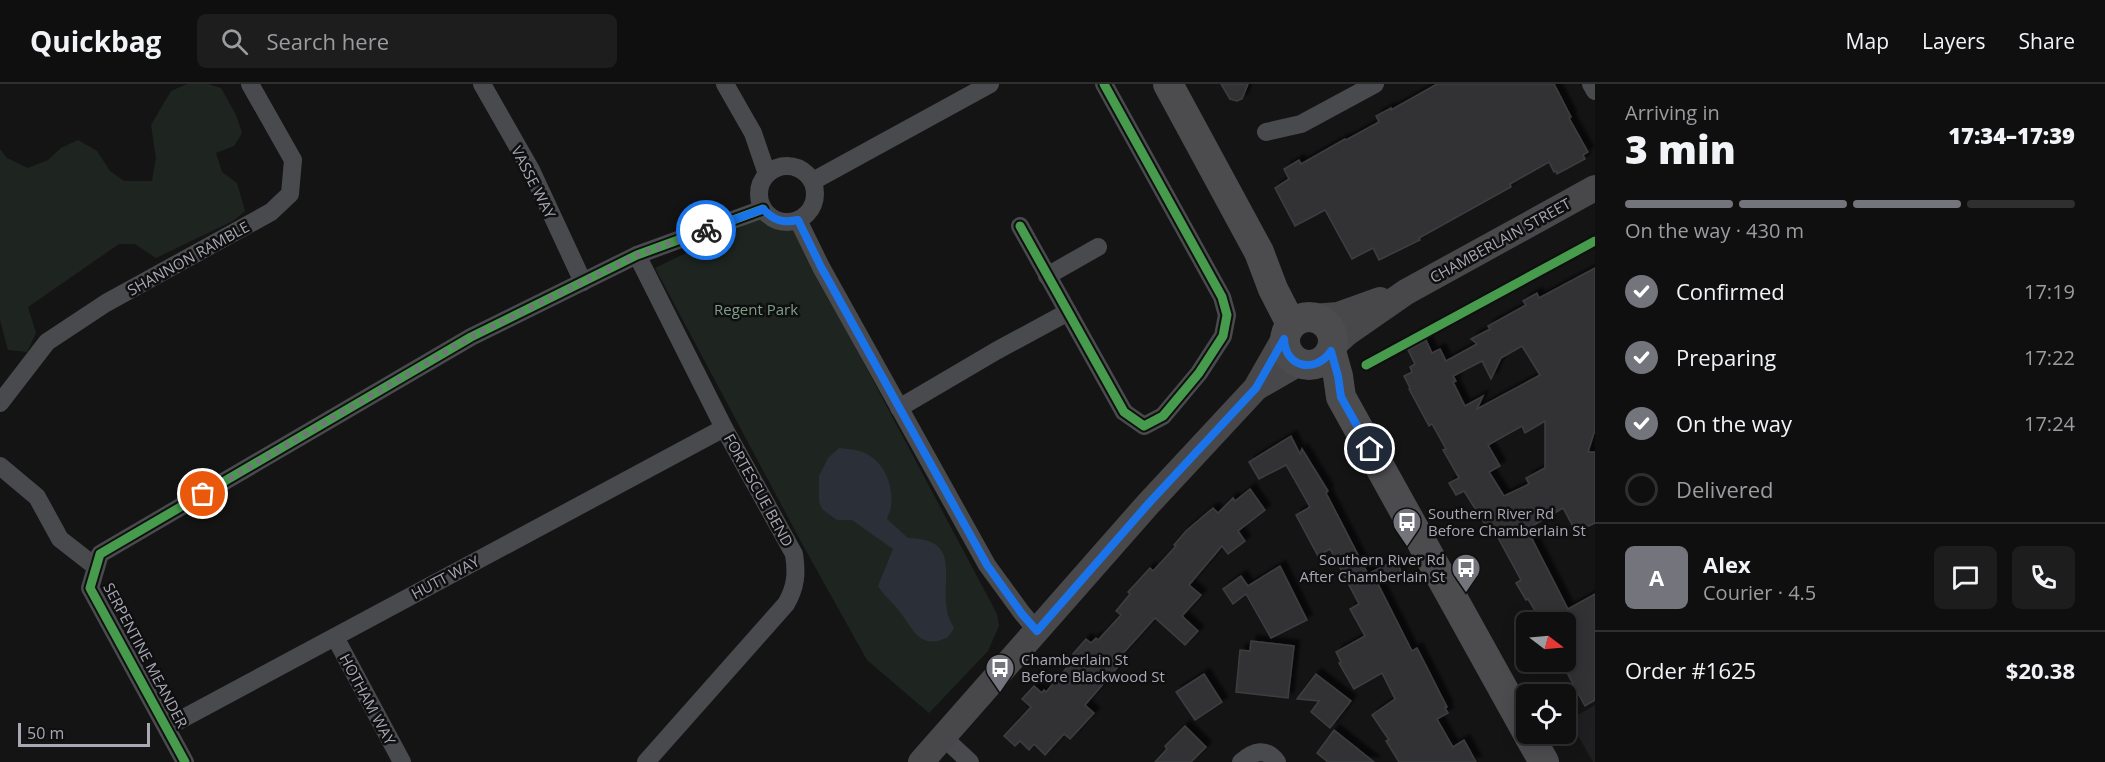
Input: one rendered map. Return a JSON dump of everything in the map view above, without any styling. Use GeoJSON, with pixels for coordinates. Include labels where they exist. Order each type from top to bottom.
{"type":"FeatureCollection","features":[{"type":"Feature","properties":{"kind":"main road"},"geometry":{"type":"LineString","coordinates":[[1168,84],[1259,252],[1273,290],[1323,385],[1341,397]]}},
{"type":"Feature","properties":{"kind":"main road","name":"CHAMBERLAIN STREET"},"geometry":{"type":"LineString","coordinates":[[1332,349],[1347,333],[1406,292],[1595,188]]}},
{"type":"Feature","properties":{"kind":"main road","name":"CHAMBERLAIN STREET"},"geometry":{"type":"LineString","coordinates":[[921,762],[1149,503],[1300,338],[1338,315],[1406,292]]}},
{"type":"Feature","properties":{"kind":"main road"},"geometry":{"type":"LineString","coordinates":[[1300,338],[1320,363],[1332,349]]}},
{"type":"Feature","properties":{"kind":"main road"},"geometry":{"type":"LineString","coordinates":[[1332,349],[1341,397],[1516,711]]}},
{"type":"Feature","properties":{"kind":"main road"},"geometry":{"type":"LineString","coordinates":[[1534,744],[1544,762]]}},
{"type":"Feature","properties":{"kind":"street","name":"SHANNON RAMBLE"},"geometry":{"type":"LineString","coordinates":[[0,404],[47,342],[106,303],[271,212],[290,194],[293,160],[250,84]]}},
{"type":"Feature","properties":{"kind":"street","name":"VASSE WAY"},"geometry":{"type":"LineString","coordinates":[[482,84],[531,170],[583,282]]}},
{"type":"Feature","properties":{"kind":"street"},"geometry":{"type":"LineString","coordinates":[[725,84],[753,134],[767,174]]}},
{"type":"Feature","properties":{"kind":"street"},"geometry":{"type":"LineString","coordinates":[[813,182],[990,84]]}},
{"type":"Feature","properties":{"kind":"street"},"geometry":{"type":"LineString","coordinates":[[1020,226],[1124,412],[1144,426],[1163,416],[1199,373],[1223,336],[1227,315],[1222,297],[1104,84]]}},
{"type":"Feature","properties":{"kind":"street"},"geometry":{"type":"LineString","coordinates":[[1266,132],[1301,124],[1375,84]]}},
{"type":"Feature","properties":{"kind":"street"},"geometry":{"type":"LineString","coordinates":[[1592,84],[1595,91]]}},
{"type":"Feature","properties":{"kind":"street"},"geometry":{"type":"LineString","coordinates":[[788,165],[803,170],[813,182],[816,193],[815,203],[807,215],[788,222],[770,217],[763,209],[759,199],[759,189],[767,174],[778,167],[788,165]]}},
{"type":"Feature","properties":{"kind":"street","name":"SERPENTINE MEANDER"},"geometry":{"type":"LineString","coordinates":[[185,762],[90,588],[100,554],[471,337],[637,255],[763,209]]}},
{"type":"Feature","properties":{"kind":"street"},"geometry":{"type":"LineString","coordinates":[[798,220],[898,408],[987,565],[1037,631]]}},
{"type":"Feature","properties":{"kind":"street"},"geometry":{"type":"LineString","coordinates":[[1047,276],[1098,247]]}},
{"type":"Feature","properties":{"kind":"street","name":"FORTESCUE BEND"},"geometry":{"type":"LineString","coordinates":[[637,255],[724,428],[794,554],[796,568],[796,581],[786,604],[646,762]]}},
{"type":"Feature","properties":{"kind":"street"},"geometry":{"type":"LineString","coordinates":[[898,408],[1068,312]]}},
{"type":"Feature","properties":{"kind":"street","name":"HUTT WAY"},"geometry":{"type":"LineString","coordinates":[[167,727],[724,428]]}},
{"type":"Feature","properties":{"kind":"street"},"geometry":{"type":"LineString","coordinates":[[0,466],[37,497],[60,539],[96,567]]}},
{"type":"Feature","properties":{"kind":"street","name":"HOTHAM WAY"},"geometry":{"type":"LineString","coordinates":[[334,637],[402,762]]}},
{"type":"Feature","properties":{"kind":"street"},"geometry":{"type":"LineString","coordinates":[[943,737],[970,762]]}},
{"type":"Feature","properties":{"kind":"street"},"geometry":{"type":"LineString","coordinates":[[1241,762],[1251,754],[1260,751],[1269,754],[1277,762]]}},
{"type":"Feature","properties":{"kind":"shaded area"},"geometry":{"type":"Polygon","coordinates":[[[839,448],[859,451],[876,460],[891,490],[891,508],[887,519],[908,538],[925,540],[937,545],[943,553],[946,563],[948,615],[954,628],[948,637],[931,641],[918,636],[878,586],[893,549],[852,520],[837,520],[822,509],[819,502],[819,476],[828,458],[839,448]]]}},
{"type":"Feature","properties":{"kind":"shaded area"},"geometry":{"type":"Polygon","coordinates":[[[1595,705],[1595,762],[1576,732],[1576,716],[1595,705]]]}},
{"type":"Feature","properties":{"kind":"green space"},"geometry":{"type":"Polygon","coordinates":[[[187,84],[208,84],[221,88],[236,115],[242,133],[234,146],[216,153],[222,172],[237,183],[245,211],[233,221],[156,258],[135,244],[119,244],[28,307],[36,333],[27,352],[8,350],[0,320],[0,149],[7,158],[28,168],[48,160],[61,148],[78,140],[97,151],[110,171],[124,181],[152,181],[156,158],[151,125],[171,91],[187,84]]]}},
{"type":"Feature","properties":{"kind":"green space","name":"Regent Park"},"geometry":{"type":"Polygon","coordinates":[[[761,217],[778,219],[792,228],[997,614],[999,626],[988,651],[929,713],[867,660],[655,268],[761,217]]]}},
{"type":"Feature","properties":{"kind":"building"},"geometry":{"type":"Polygon","coordinates":[[[1221,84],[1248,84],[1242,99],[1237,101],[1230,99],[1221,84]]]}},
{"type":"Feature","properties":{"kind":"building"},"geometry":{"type":"Polygon","coordinates":[[[1437,84],[1554,84],[1588,152],[1583,155],[1585,159],[1557,174],[1549,162],[1510,184],[1511,187],[1419,238],[1420,240],[1379,260],[1373,248],[1352,259],[1325,210],[1295,226],[1275,188],[1289,179],[1284,169],[1299,160],[1301,164],[1379,122],[1376,116],[1437,84]]]}},
{"type":"Feature","properties":{"kind":"building"},"geometry":{"type":"Polygon","coordinates":[[[1595,268],[1595,430],[1588,452],[1595,452],[1595,523],[1576,532],[1563,508],[1527,529],[1568,609],[1595,594],[1595,700],[1585,706],[1576,689],[1576,684],[1573,684],[1567,672],[1576,672],[1576,612],[1536,612],[1528,599],[1526,600],[1516,583],[1521,580],[1490,523],[1486,526],[1464,491],[1456,495],[1449,483],[1459,478],[1443,450],[1446,449],[1432,424],[1429,426],[1404,376],[1412,372],[1410,367],[1415,364],[1408,350],[1426,340],[1432,353],[1440,349],[1446,361],[1477,344],[1471,339],[1490,329],[1488,326],[1526,305],[1523,301],[1537,293],[1539,298],[1595,268]],[[1522,346],[1501,358],[1491,379],[1482,361],[1453,376],[1456,381],[1453,382],[1465,406],[1483,396],[1477,409],[1540,375],[1522,346]],[[1545,421],[1525,433],[1522,426],[1488,445],[1500,466],[1489,472],[1504,496],[1529,484],[1526,478],[1545,468],[1545,421]]]}},
{"type":"Feature","properties":{"kind":"building"},"geometry":{"type":"Polygon","coordinates":[[[1291,436],[1300,454],[1302,449],[1328,491],[1326,493],[1368,574],[1396,560],[1401,571],[1378,584],[1412,651],[1417,648],[1447,707],[1445,708],[1448,713],[1437,719],[1453,747],[1464,740],[1476,762],[1399,762],[1386,741],[1389,740],[1372,715],[1395,699],[1382,673],[1354,689],[1339,663],[1341,662],[1336,652],[1365,636],[1350,609],[1359,604],[1330,549],[1318,556],[1296,515],[1310,507],[1286,465],[1259,479],[1249,462],[1291,436]]]}},
{"type":"Feature","properties":{"kind":"building"},"geometry":{"type":"Polygon","coordinates":[[[1250,489],[1265,510],[1238,531],[1245,541],[1228,554],[1222,546],[1189,585],[1201,595],[1182,616],[1198,631],[1185,645],[1155,618],[1118,659],[1122,662],[1085,705],[1094,713],[1070,739],[1064,734],[1045,755],[1034,744],[1029,750],[1020,741],[1015,746],[1004,736],[1031,707],[1022,699],[1034,686],[1042,693],[1044,690],[1046,692],[1076,657],[1073,654],[1086,639],[1091,643],[1096,638],[1098,640],[1121,615],[1116,611],[1130,594],[1128,592],[1150,568],[1153,571],[1176,546],[1174,545],[1186,531],[1213,508],[1218,513],[1233,498],[1235,501],[1250,489]]]}},
{"type":"Feature","properties":{"kind":"building"},"geometry":{"type":"Polygon","coordinates":[[[1280,566],[1307,620],[1271,638],[1246,594],[1233,604],[1223,589],[1241,576],[1248,586],[1280,566]]]}},
{"type":"Feature","properties":{"kind":"building"},"geometry":{"type":"Polygon","coordinates":[[[1251,641],[1294,646],[1288,698],[1236,692],[1240,650],[1250,651],[1251,641]]]}},
{"type":"Feature","properties":{"kind":"building"},"geometry":{"type":"Polygon","coordinates":[[[1204,674],[1222,702],[1195,720],[1176,692],[1204,674]]]}},
{"type":"Feature","properties":{"kind":"building"},"geometry":{"type":"Polygon","coordinates":[[[1316,674],[1351,701],[1330,728],[1311,712],[1319,701],[1297,699],[1316,674]]]}},
{"type":"Feature","properties":{"kind":"building"},"geometry":{"type":"Polygon","coordinates":[[[1185,726],[1206,747],[1191,762],[1155,762],[1167,749],[1165,746],[1185,726]]]}},
{"type":"Feature","properties":{"kind":"building"},"geometry":{"type":"Polygon","coordinates":[[[1334,730],[1374,762],[1328,762],[1317,753],[1334,730]]]}},
{"type":"Feature","properties":{"kind":"cycle path"},"geometry":{"type":"LineString","coordinates":[[1020,226],[1124,412],[1144,426],[1163,416],[1199,373],[1223,336],[1227,315],[1222,297],[1104,84]]}},
{"type":"Feature","properties":{"kind":"cycle path"},"geometry":{"type":"LineString","coordinates":[[185,762],[90,588],[100,554],[471,337],[637,255],[763,209]]}},
{"type":"Feature","properties":{"kind":"cycle path"},"geometry":{"type":"LineString","coordinates":[[1366,365],[1595,241]]}},
{"type":"Feature","properties":{"kind":"way so far"},"geometry":{"type":"LineString","coordinates":[[203,494],[471,337],[637,255],[706,230]]}},
{"type":"Feature","properties":{"kind":"place","name":"Southern River Rd Before Chamberlain St"},"geometry":{"type":"Point","coordinates":[1407,548]}},
{"type":"Feature","properties":{"kind":"place","name":"Southern River Rd After Chamberlain St"},"geometry":{"type":"Point","coordinates":[1466,594]}},
{"type":"Feature","properties":{"kind":"place","name":"Chamberlain St Before Blackwood St"},"geometry":{"type":"Point","coordinates":[1000,694]}},
{"type":"Feature","properties":{"kind":"route"},"geometry":{"type":"LineString","coordinates":[[706,230],[763,209],[770,217],[778,221],[798,220],[898,408],[987,565],[1037,631],[1149,503],[1256,388],[1284,339],[1291,358],[1304,365],[1320,363],[1331,351],[1341,397],[1370,449]]}}]}
